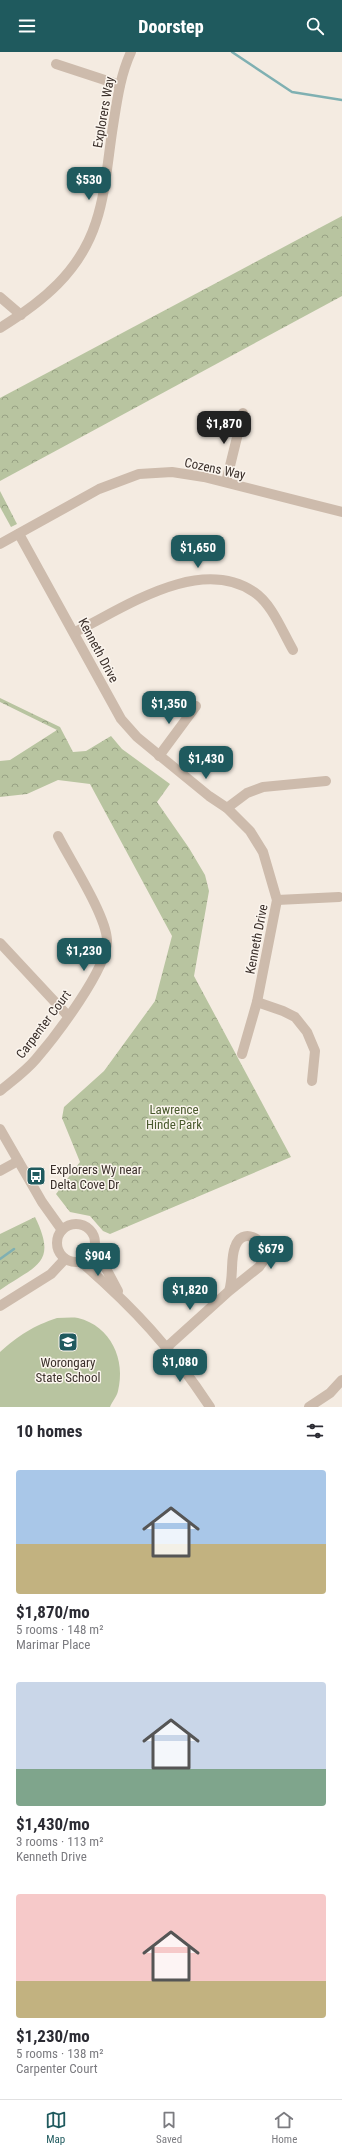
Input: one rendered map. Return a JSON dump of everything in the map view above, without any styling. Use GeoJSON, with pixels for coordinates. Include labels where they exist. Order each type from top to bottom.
{"type":"FeatureCollection","features":[{"type":"Feature","properties":{"kind":"street","name":"Explorers Way"},"geometry":{"type":"LineString","coordinates":[[0,328],[44,298],[62,281],[74,266],[91,234],[98,214],[120,85],[131,52]]}},
{"type":"Feature","properties":{"kind":"street"},"geometry":{"type":"LineString","coordinates":[[56,64],[120,85]]}},
{"type":"Feature","properties":{"kind":"street"},"geometry":{"type":"LineString","coordinates":[[0,297],[21,315]]}},
{"type":"Feature","properties":{"kind":"street"},"geometry":{"type":"LineString","coordinates":[[226,482],[243,413]]}},
{"type":"Feature","properties":{"kind":"street","name":"Cozens Way"},"geometry":{"type":"LineString","coordinates":[[0,544],[99,489],[138,474],[172,472],[204,477],[342,512]]}},
{"type":"Feature","properties":{"kind":"street","name":"Kenneth Drive"},"geometry":{"type":"LineString","coordinates":[[19,534],[75,632],[121,719],[137,737],[159,756],[228,808],[250,831],[263,852],[277,900],[257,1002],[242,1054]]}},
{"type":"Feature","properties":{"kind":"street"},"geometry":{"type":"LineString","coordinates":[[75,632],[157,591],[179,583],[206,579],[235,583],[254,592],[270,609],[293,650]]}},
{"type":"Feature","properties":{"kind":"street"},"geometry":{"type":"LineString","coordinates":[[159,756],[196,706]]}},
{"type":"Feature","properties":{"kind":"street"},"geometry":{"type":"LineString","coordinates":[[228,808],[247,793],[263,787],[326,781]]}},
{"type":"Feature","properties":{"kind":"street","name":"Carpenter Court"},"geometry":{"type":"LineString","coordinates":[[0,1091],[36,1060],[68,1016],[97,972],[104,957],[107,940],[104,921],[58,836]]}},
{"type":"Feature","properties":{"kind":"street"},"geometry":{"type":"LineString","coordinates":[[277,900],[339,897]]}},
{"type":"Feature","properties":{"kind":"street"},"geometry":{"type":"LineString","coordinates":[[0,943],[68,1016]]}},
{"type":"Feature","properties":{"kind":"street"},"geometry":{"type":"LineString","coordinates":[[257,1002],[295,1017],[307,1032],[315,1051],[312,1081]]}},
{"type":"Feature","properties":{"kind":"street"},"geometry":{"type":"LineString","coordinates":[[0,1129],[49,1214],[62,1230]]}},
{"type":"Feature","properties":{"kind":"street"},"geometry":{"type":"LineString","coordinates":[[0,1171],[18,1161]]}},
{"type":"Feature","properties":{"kind":"street"},"geometry":{"type":"LineString","coordinates":[[95,1248],[92,1254],[81,1262],[74,1263],[65,1259],[58,1251],[57,1243],[62,1230],[75,1224],[88,1228],[93,1235],[95,1248],[121,1296]]}},
{"type":"Feature","properties":{"kind":"street"},"geometry":{"type":"LineString","coordinates":[[167,1347],[264,1261],[267,1256],[266,1250],[256,1238],[250,1235],[238,1241],[235,1246],[232,1280],[229,1291]]}},
{"type":"Feature","properties":{"kind":"street"},"geometry":{"type":"LineString","coordinates":[[0,1306],[51,1274],[65,1259]]}},
{"type":"Feature","properties":{"kind":"street"},"geometry":{"type":"LineString","coordinates":[[81,1262],[121,1296],[167,1347],[210,1407]]}},
{"type":"Feature","properties":{"kind":"street"},"geometry":{"type":"LineString","coordinates":[[309,1407],[330,1393],[342,1380]]}},
{"type":"Feature","properties":{"kind":"green space"},"geometry":{"type":"Polygon","coordinates":[[[342,216],[342,296],[0,481],[0,398],[342,216]]]}},
{"type":"Feature","properties":{"kind":"green space"},"geometry":{"type":"Polygon","coordinates":[[[0,491],[17,524],[11,527],[0,507],[0,491]]]}},
{"type":"Feature","properties":{"kind":"green space","name":"Lawrence Hinde Park"},"geometry":{"type":"Polygon","coordinates":[[[0,698],[60,727],[73,752],[86,751],[111,736],[122,749],[170,784],[157,802],[189,848],[205,875],[209,891],[194,976],[291,1157],[110,1234],[103,1231],[90,1216],[70,1212],[56,1194],[80,1162],[62,1118],[64,1107],[104,1071],[155,1001],[172,936],[90,784],[58,780],[27,794],[0,797],[0,761],[10,760],[57,730],[0,702],[0,698]]]}},
{"type":"Feature","properties":{"kind":"green space"},"geometry":{"type":"Polygon","coordinates":[[[35,1217],[42,1233],[44,1254],[40,1262],[33,1268],[0,1290],[0,1234],[35,1217]]]}},
{"type":"Feature","properties":{"kind":"green space"},"geometry":{"type":"Polygon","coordinates":[[[57,1318],[78,1318],[90,1322],[107,1336],[113,1346],[118,1356],[120,1379],[117,1393],[110,1407],[0,1407],[0,1352],[27,1332],[41,1324],[57,1318]]]}},
{"type":"Feature","properties":{"kind":"waterway"},"geometry":{"type":"LineString","coordinates":[[232,52],[292,92],[342,100]]}},
{"type":"Feature","properties":{"kind":"waterway"},"geometry":{"type":"LineString","coordinates":[[0,1259],[14,1249]]}},
{"type":"Feature","properties":{"kind":"place","name":"Explorers Wy near Delta Cove Dr"},"geometry":{"type":"Point","coordinates":[36,1176]}},
{"type":"Feature","properties":{"kind":"place","name":"Worongary State School"},"geometry":{"type":"Point","coordinates":[68,1342]}}]}
